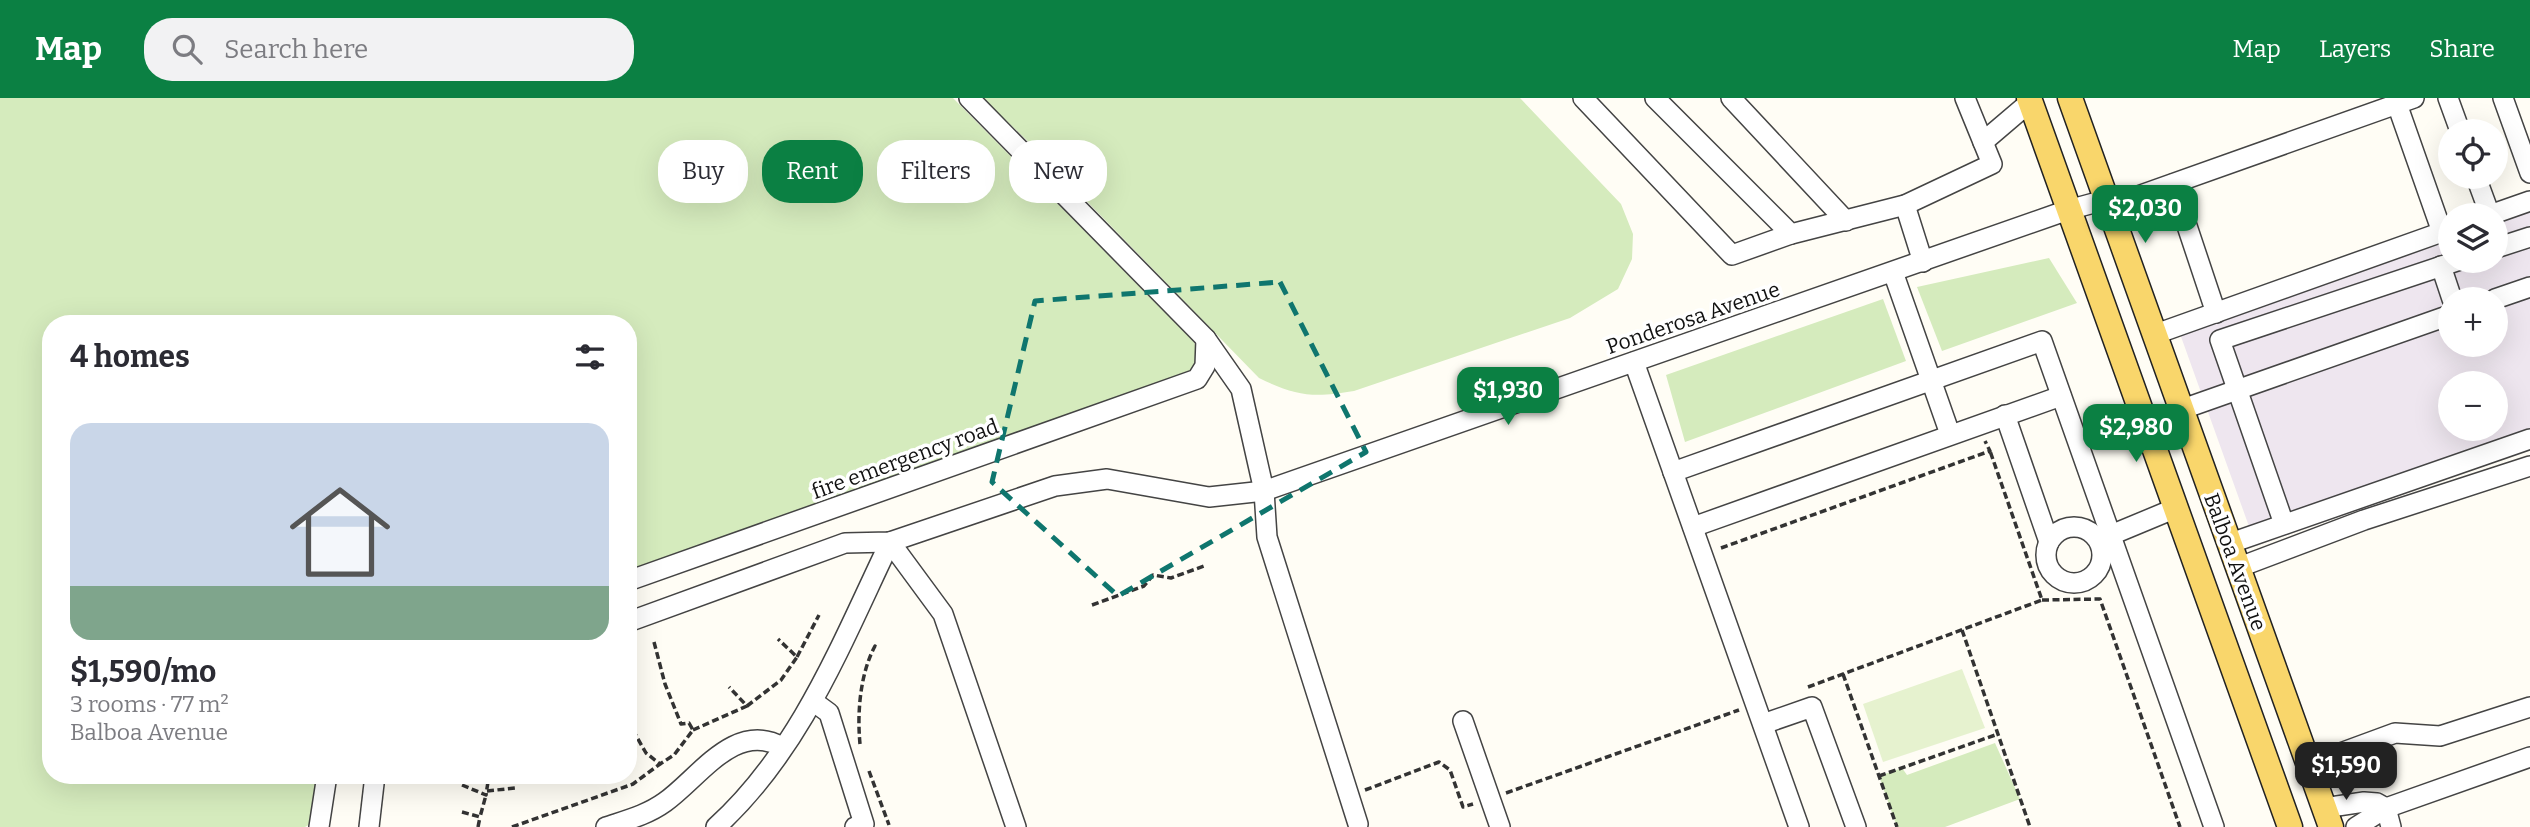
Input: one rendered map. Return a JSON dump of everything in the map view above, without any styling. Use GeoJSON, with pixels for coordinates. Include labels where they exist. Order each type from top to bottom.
{"type":"FeatureCollection","features":[{"type":"Feature","properties":{"kind":"main road","name":"Balboa Avenue"},"geometry":{"type":"LineString","coordinates":[[2070,98],[2328,817]]}},
{"type":"Feature","properties":{"kind":"main road","name":"Balboa Avenue"},"geometry":{"type":"LineString","coordinates":[[2029,100],[2290,827]]}},
{"type":"Feature","properties":{"kind":"main road"},"geometry":{"type":"LineString","coordinates":[[2300,827],[2328,817]]}},
{"type":"Feature","properties":{"kind":"street"},"geometry":{"type":"LineString","coordinates":[[969,98],[1206,339],[1241,389],[1264,491],[1266,537],[1358,824]]}},
{"type":"Feature","properties":{"kind":"street"},"geometry":{"type":"LineString","coordinates":[[1583,98],[1732,255],[1791,234],[1905,205],[1992,164],[1965,98]]}},
{"type":"Feature","properties":{"kind":"street"},"geometry":{"type":"LineString","coordinates":[[1655,98],[1791,234]]}},
{"type":"Feature","properties":{"kind":"street"},"geometry":{"type":"LineString","coordinates":[[1731,98],[1846,220]]}},
{"type":"Feature","properties":{"kind":"street"},"geometry":{"type":"LineString","coordinates":[[2448,98],[2456,119]]}},
{"type":"Feature","properties":{"kind":"street"},"geometry":{"type":"LineString","coordinates":[[2503,98],[2530,173]]}},
{"type":"Feature","properties":{"kind":"street"},"geometry":{"type":"LineString","coordinates":[[1983,142],[2029,100]]}},
{"type":"Feature","properties":{"kind":"street"},"geometry":{"type":"LineString","coordinates":[[2405,101],[2438,206]]}},
{"type":"Feature","properties":{"kind":"street","name":"Ponderosa Avenue"},"geometry":{"type":"LineString","coordinates":[[637,619],[845,543],[890,542],[1055,486],[1107,479],[1209,497],[1264,491],[2068,210],[2106,204],[2173,184],[2405,101]]}},
{"type":"Feature","properties":{"kind":"street"},"geometry":{"type":"LineString","coordinates":[[2173,184],[2216,313]]}},
{"type":"Feature","properties":{"kind":"street"},"geometry":{"type":"LineString","coordinates":[[2508,209],[2530,201]]}},
{"type":"Feature","properties":{"kind":"street"},"geometry":{"type":"LineString","coordinates":[[1905,205],[1923,262]]}},
{"type":"Feature","properties":{"kind":"street"},"geometry":{"type":"LineString","coordinates":[[2153,335],[2438,234]]}},
{"type":"Feature","properties":{"kind":"street"},"geometry":{"type":"LineString","coordinates":[[2508,244],[2530,237]]}},
{"type":"Feature","properties":{"kind":"street"},"geometry":{"type":"LineString","coordinates":[[2284,524],[2220,340],[2438,267]]}},
{"type":"Feature","properties":{"kind":"street"},"geometry":{"type":"LineString","coordinates":[[1893,272],[1950,434]]}},
{"type":"Feature","properties":{"kind":"street"},"geometry":{"type":"LineString","coordinates":[[2508,295],[2530,287]]}},
{"type":"Feature","properties":{"kind":"street"},"geometry":{"type":"LineString","coordinates":[[2180,410],[2438,319]]}},
{"type":"Feature","properties":{"kind":"street"},"geometry":{"type":"LineString","coordinates":[[1197,379],[1205,366],[1206,339]]}},
{"type":"Feature","properties":{"kind":"street"},"geometry":{"type":"LineString","coordinates":[[1673,472],[2042,341],[2062,396],[2104,537],[2214,827]]}},
{"type":"Feature","properties":{"kind":"street"},"geometry":{"type":"LineString","coordinates":[[1634,362],[1799,827]]}},
{"type":"Feature","properties":{"kind":"street","name":"fire emergency road"},"geometry":{"type":"LineString","coordinates":[[637,578],[1197,379],[1227,382],[1241,389]]}},
{"type":"Feature","properties":{"kind":"street"},"geometry":{"type":"LineString","coordinates":[[1693,527],[2062,396]]}},
{"type":"Feature","properties":{"kind":"street"},"geometry":{"type":"LineString","coordinates":[[2005,415],[2049,542]]}},
{"type":"Feature","properties":{"kind":"street"},"geometry":{"type":"LineString","coordinates":[[2228,544],[2530,439]]}},
{"type":"Feature","properties":{"kind":"street"},"geometry":{"type":"LineString","coordinates":[[2237,568],[2364,520],[2530,466]]}},
{"type":"Feature","properties":{"kind":"street"},"geometry":{"type":"LineString","coordinates":[[2104,537],[2098,571],[2092,577],[2076,584],[2067,583],[2052,573],[2046,555],[2049,542],[2060,530],[2069,527],[2088,530],[2104,537],[2176,508]]}},
{"type":"Feature","properties":{"kind":"street"},"geometry":{"type":"LineString","coordinates":[[716,827],[782,747],[814,702],[890,542],[943,614],[1016,827]]}},
{"type":"Feature","properties":{"kind":"street"},"geometry":{"type":"LineString","coordinates":[[814,702],[829,713],[864,824],[855,827]]}},
{"type":"Feature","properties":{"kind":"street"},"geometry":{"type":"LineString","coordinates":[[1763,724],[1812,707],[1856,827]]}},
{"type":"Feature","properties":{"kind":"street"},"geometry":{"type":"LineString","coordinates":[[2308,765],[2395,733],[2440,736],[2530,707]]}},
{"type":"Feature","properties":{"kind":"street"},"geometry":{"type":"LineString","coordinates":[[1463,721],[1500,827]]}},
{"type":"Feature","properties":{"kind":"street"},"geometry":{"type":"LineString","coordinates":[[606,827],[647,813],[667,801],[718,754],[758,738],[767,738],[782,747]]}},
{"type":"Feature","properties":{"kind":"street"},"geometry":{"type":"LineString","coordinates":[[2356,827],[2386,807],[2530,757]]}},
{"type":"Feature","properties":{"kind":"street"},"geometry":{"type":"LineString","coordinates":[[319,827],[326,784]]}},
{"type":"Feature","properties":{"kind":"street"},"geometry":{"type":"LineString","coordinates":[[369,827],[374,784]]}},
{"type":"Feature","properties":{"kind":"street"},"geometry":{"type":"LineString","coordinates":[[2328,817],[2364,802],[2386,807]]}},
{"type":"Feature","properties":{"kind":"street"},"geometry":{"type":"LineString","coordinates":[[2386,807],[2391,827]]}},
{"type":"Feature","properties":{"kind":"path"},"geometry":{"type":"LineString","coordinates":[[1983,436],[2042,600]]}},
{"type":"Feature","properties":{"kind":"path"},"geometry":{"type":"LineString","coordinates":[[1718,548],[1990,451]]}},
{"type":"Feature","properties":{"kind":"path"},"geometry":{"type":"LineString","coordinates":[[1092,605],[1144,586],[1153,575],[1171,578],[1204,566]]}},
{"type":"Feature","properties":{"kind":"path"},"geometry":{"type":"LineString","coordinates":[[1806,688],[2042,600],[2100,599],[2180,827]]}},
{"type":"Feature","properties":{"kind":"path"},"geometry":{"type":"LineString","coordinates":[[637,781],[674,755],[693,730],[747,706],[780,680],[797,657],[819,615]]}},
{"type":"Feature","properties":{"kind":"path"},"geometry":{"type":"LineString","coordinates":[[1962,630],[2030,827]]}},
{"type":"Feature","properties":{"kind":"path"},"geometry":{"type":"LineString","coordinates":[[778,639],[797,657]]}},
{"type":"Feature","properties":{"kind":"path"},"geometry":{"type":"LineString","coordinates":[[654,642],[665,684],[681,724],[689,723],[693,730]]}},
{"type":"Feature","properties":{"kind":"path"},"geometry":{"type":"LineString","coordinates":[[861,748],[858,726],[865,665],[875,646],[877,649]]}},
{"type":"Feature","properties":{"kind":"path"},"geometry":{"type":"LineString","coordinates":[[1843,674],[1898,827]]}},
{"type":"Feature","properties":{"kind":"path"},"geometry":{"type":"LineString","coordinates":[[729,687],[747,706]]}},
{"type":"Feature","properties":{"kind":"path"},"geometry":{"type":"LineString","coordinates":[[1504,794],[1744,709]]}},
{"type":"Feature","properties":{"kind":"path"},"geometry":{"type":"LineString","coordinates":[[1879,776],[1998,734]]}},
{"type":"Feature","properties":{"kind":"path"},"geometry":{"type":"LineString","coordinates":[[637,737],[646,753],[660,764]]}},
{"type":"Feature","properties":{"kind":"path"},"geometry":{"type":"LineString","coordinates":[[866,761],[890,826],[883,827]]}},
{"type":"Feature","properties":{"kind":"path"},"geometry":{"type":"LineString","coordinates":[[1363,791],[1438,762],[1450,770],[1463,807],[1478,803]]}},
{"type":"Feature","properties":{"kind":"path"},"geometry":{"type":"LineString","coordinates":[[478,827],[488,784]]}},
{"type":"Feature","properties":{"kind":"path"},"geometry":{"type":"LineString","coordinates":[[512,827],[633,784]]}},
{"type":"Feature","properties":{"kind":"path"},"geometry":{"type":"LineString","coordinates":[[462,785],[486,793],[514,788]]}},
{"type":"Feature","properties":{"kind":"path"},"geometry":{"type":"LineString","coordinates":[[462,812],[480,817]]}},
{"type":"Feature","properties":{"kind":"highlighted area"},"geometry":{"type":"Polygon","coordinates":[[[1280,282],[1366,452],[1118,596],[992,482],[1035,301],[1280,282]]]}},
{"type":"Feature","properties":{"kind":"shaded area"},"geometry":{"type":"Polygon","coordinates":[[[2530,209],[2530,450],[2256,546],[2179,331],[2438,241],[2438,273],[2508,273],[2508,217],[2530,209]]]}},
{"type":"Feature","properties":{"kind":"green space"},"geometry":{"type":"Polygon","coordinates":[[[0,98],[953,98],[994,140],[877,140],[877,203],[995,203],[995,141],[1009,155],[1009,203],[1057,203],[1194,342],[1199,357],[1187,377],[637,571],[637,315],[42,315],[42,784],[317,784],[314,822],[305,827],[0,827],[0,98]]]}},
{"type":"Feature","properties":{"kind":"green space"},"geometry":{"type":"Polygon","coordinates":[[[982,98],[1520,98],[1621,204],[1633,234],[1632,259],[1618,289],[1570,318],[1354,391],[1305,394],[1284,389],[1259,378],[1089,203],[1107,203],[1107,140],[1027,140],[982,98]]]}},
{"type":"Feature","properties":{"kind":"green space"},"geometry":{"type":"Polygon","coordinates":[[[2049,258],[2077,303],[1942,351],[1917,287],[2049,258]]]}},
{"type":"Feature","properties":{"kind":"green space"},"geometry":{"type":"Polygon","coordinates":[[[1883,299],[1906,361],[1685,442],[1666,375],[1883,299]]]}},
{"type":"Feature","properties":{"kind":"green space"},"geometry":{"type":"Polygon","coordinates":[[[1962,669],[1985,728],[1883,762],[1863,704],[1962,669]]]}},
{"type":"Feature","properties":{"kind":"green space"},"geometry":{"type":"Polygon","coordinates":[[[1995,743],[2020,799],[1945,827],[1897,827],[1879,776],[1902,768],[1907,775],[1995,743]]]}}]}
